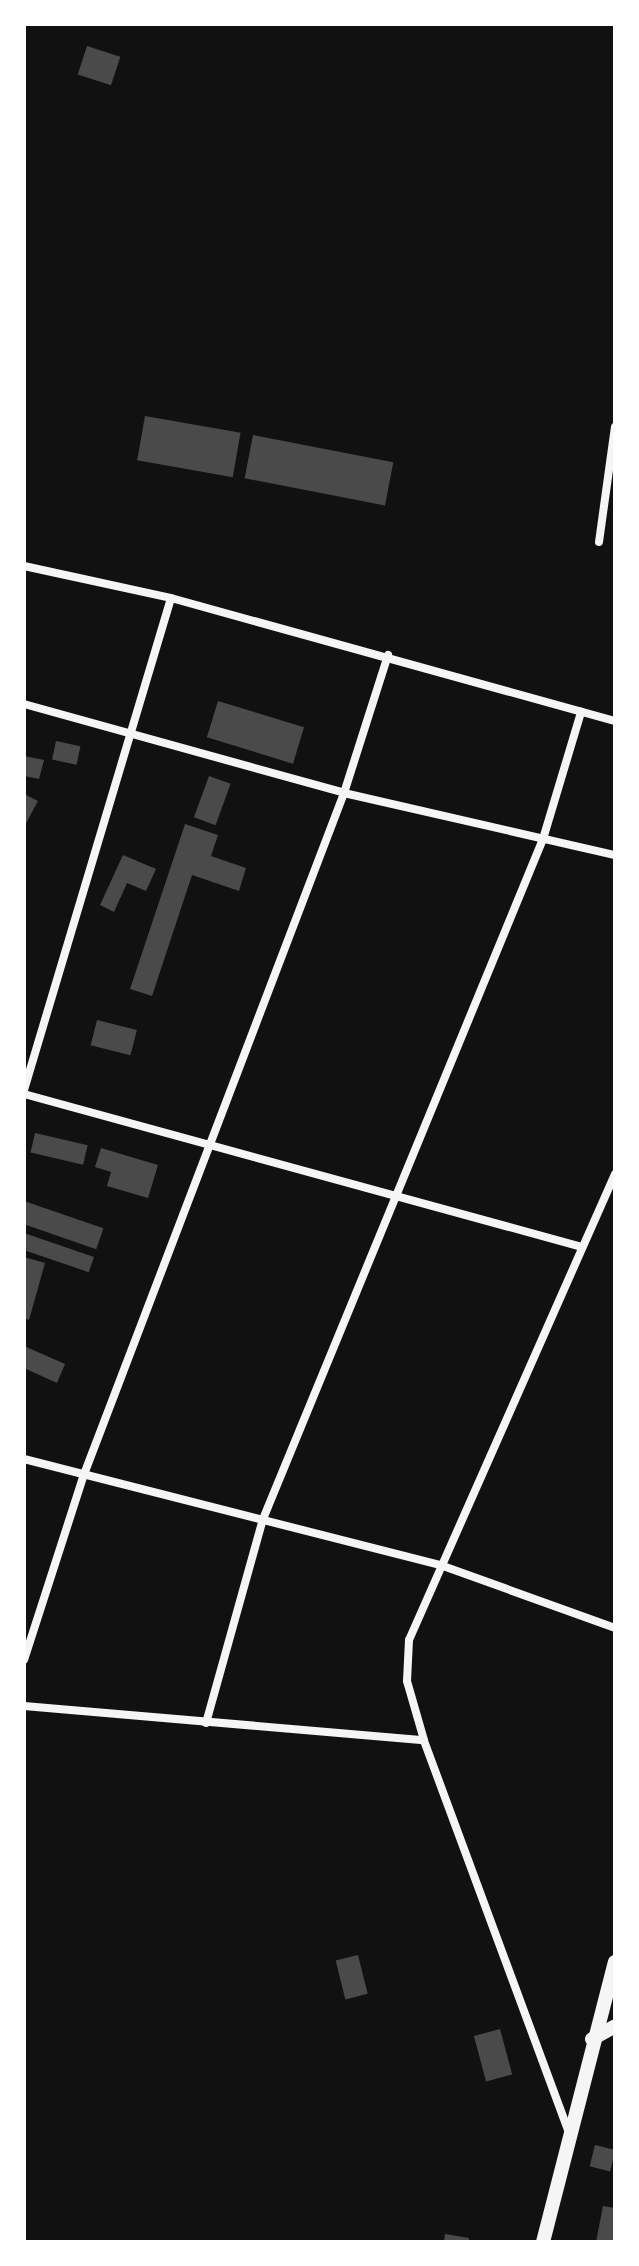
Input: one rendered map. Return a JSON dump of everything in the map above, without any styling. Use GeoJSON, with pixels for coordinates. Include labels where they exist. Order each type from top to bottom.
{"type":"FeatureCollection","features":[{"type":"Feature","properties":{"kind":"street"},"geometry":{"type":"LineString","coordinates":[[599,542],[615,427]]}},
{"type":"Feature","properties":{"kind":"street"},"geometry":{"type":"LineString","coordinates":[[24,566],[171,598],[388,655],[615,721]]}},
{"type":"Feature","properties":{"kind":"street"},"geometry":{"type":"LineString","coordinates":[[171,598],[24,1092],[208,1139],[582,1247]]}},
{"type":"Feature","properties":{"kind":"street"},"geometry":{"type":"LineString","coordinates":[[24,1660],[83,1477],[208,1139],[344,793],[388,655]]}},
{"type":"Feature","properties":{"kind":"street"},"geometry":{"type":"LineString","coordinates":[[24,704],[344,793],[615,855]]}},
{"type":"Feature","properties":{"kind":"street"},"geometry":{"type":"LineString","coordinates":[[206,1723],[263,1519],[543,839],[581,712]]}},
{"type":"Feature","properties":{"kind":"street"},"geometry":{"type":"LineString","coordinates":[[568,2130],[480,1907],[424,1740],[407,1681],[409,1640],[615,1174]]}},
{"type":"Feature","properties":{"kind":"street"},"geometry":{"type":"LineString","coordinates":[[24,1459],[83,1477],[263,1519],[443,1566],[615,1628]]}},
{"type":"Feature","properties":{"kind":"street"},"geometry":{"type":"LineString","coordinates":[[24,1706],[424,1740]]}},
{"type":"Feature","properties":{"kind":"street"},"geometry":{"type":"LineString","coordinates":[[543,2242],[568,2130],[615,1962]]}},
{"type":"Feature","properties":{"kind":"street"},"geometry":{"type":"LineString","coordinates":[[592,2039],[615,2026]]}},
{"type":"Feature","properties":{"kind":"building"},"geometry":{"type":"Polygon","coordinates":[[[87,46],[120,57],[111,85],[78,75],[87,46]]]}},
{"type":"Feature","properties":{"kind":"building"},"geometry":{"type":"Polygon","coordinates":[[[145,416],[241,433],[233,477],[137,460],[145,416]]]}},
{"type":"Feature","properties":{"kind":"building"},"geometry":{"type":"Polygon","coordinates":[[[253,435],[393,462],[385,505],[245,478],[253,435]]]}},
{"type":"Feature","properties":{"kind":"building"},"geometry":{"type":"Polygon","coordinates":[[[218,701],[304,727],[293,764],[207,737],[218,701]]]}},
{"type":"Feature","properties":{"kind":"building"},"geometry":{"type":"Polygon","coordinates":[[[56,741],[80,746],[77,765],[52,760],[56,741]]]}},
{"type":"Feature","properties":{"kind":"building"},"geometry":{"type":"Polygon","coordinates":[[[24,756],[44,760],[39,779],[24,776],[24,756]]]}},
{"type":"Feature","properties":{"kind":"building"},"geometry":{"type":"Polygon","coordinates":[[[209,776],[231,784],[216,825],[194,817],[209,776]]]}},
{"type":"Feature","properties":{"kind":"building"},"geometry":{"type":"Polygon","coordinates":[[[24,794],[38,801],[24,827],[24,794]]]}},
{"type":"Feature","properties":{"kind":"building"},"geometry":{"type":"Polygon","coordinates":[[[185,824],[218,835],[211,856],[246,868],[239,891],[192,875],[152,996],[130,989],[185,824]]]}},
{"type":"Feature","properties":{"kind":"building"},"geometry":{"type":"Polygon","coordinates":[[[123,855],[156,869],[146,891],[127,883],[114,912],[100,905],[123,855]]]}},
{"type":"Feature","properties":{"kind":"building"},"geometry":{"type":"Polygon","coordinates":[[[97,1020],[137,1030],[130,1055],[91,1045],[97,1020]]]}},
{"type":"Feature","properties":{"kind":"building"},"geometry":{"type":"Polygon","coordinates":[[[35,1133],[88,1145],[83,1165],[31,1152],[35,1133]]]}},
{"type":"Feature","properties":{"kind":"building"},"geometry":{"type":"Polygon","coordinates":[[[101,1148],[158,1165],[148,1198],[107,1186],[111,1172],[95,1167],[101,1148]]]}},
{"type":"Feature","properties":{"kind":"building"},"geometry":{"type":"Polygon","coordinates":[[[24,1201],[103,1228],[96,1249],[24,1224],[24,1201]]]}},
{"type":"Feature","properties":{"kind":"building"},"geometry":{"type":"Polygon","coordinates":[[[24,1233],[94,1257],[89,1272],[24,1250],[24,1233]]]}},
{"type":"Feature","properties":{"kind":"building"},"geometry":{"type":"Polygon","coordinates":[[[24,1257],[45,1263],[29,1320],[24,1318],[24,1257]]]}},
{"type":"Feature","properties":{"kind":"building"},"geometry":{"type":"Polygon","coordinates":[[[24,1346],[65,1364],[57,1383],[24,1368],[24,1346]]]}},
{"type":"Feature","properties":{"kind":"building"},"geometry":{"type":"Polygon","coordinates":[[[358,1955],[368,1994],[345,1999],[336,1961],[358,1955]]]}},
{"type":"Feature","properties":{"kind":"building"},"geometry":{"type":"Polygon","coordinates":[[[500,2029],[512,2074],[486,2081],[474,2036],[500,2029]]]}},
{"type":"Feature","properties":{"kind":"building"},"geometry":{"type":"Polygon","coordinates":[[[595,2145],[615,2150],[610,2171],[590,2166],[595,2145]]]}},
{"type":"Feature","properties":{"kind":"building"},"geometry":{"type":"Polygon","coordinates":[[[603,2206],[615,2208],[613,2242],[596,2242],[603,2206]]]}},
{"type":"Feature","properties":{"kind":"building"},"geometry":{"type":"Polygon","coordinates":[[[445,2234],[469,2238],[469,2242],[444,2242],[445,2234]]]}}]}
